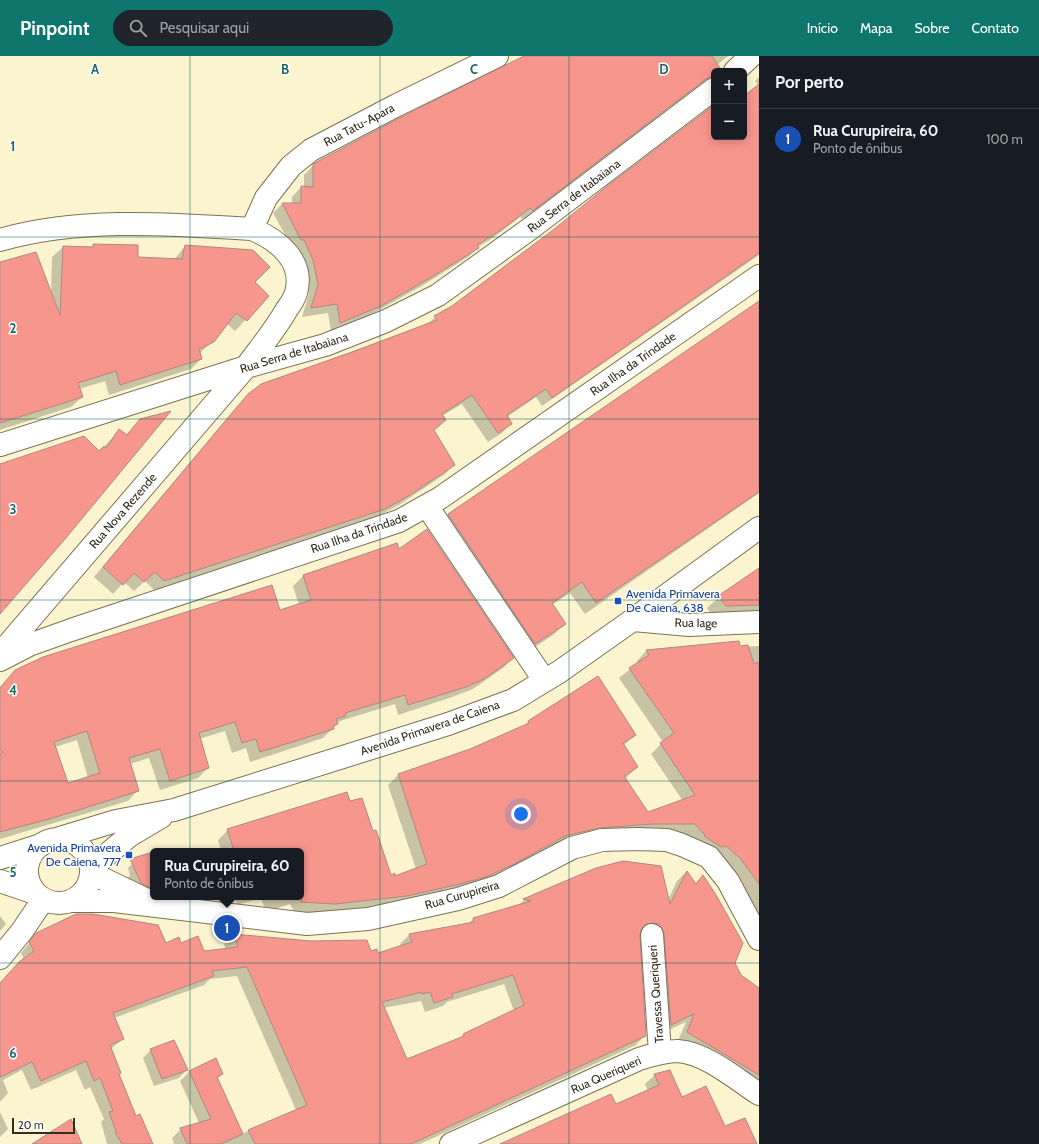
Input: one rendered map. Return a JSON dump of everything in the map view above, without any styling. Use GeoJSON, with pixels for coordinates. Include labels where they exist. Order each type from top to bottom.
{"type":"FeatureCollection","features":[{"type":"Feature","properties":{"kind":"street","name":"Rua Tatu-Apara"},"geometry":{"type":"LineString","coordinates":[[252,229],[266,198],[291,166],[311,150],[397,105],[497,56]]}},
{"type":"Feature","properties":{"kind":"street"},"geometry":{"type":"LineString","coordinates":[[738,68],[751,56]]}},
{"type":"Feature","properties":{"kind":"street","name":"Rua Serra de Itabaiana"},"geometry":{"type":"LineString","coordinates":[[0,444],[325,345],[386,322],[438,295],[556,209],[711,91]]}},
{"type":"Feature","properties":{"kind":"street"},"geometry":{"type":"LineString","coordinates":[[0,240],[25,233],[44,230],[141,223],[252,229]]}},
{"type":"Feature","properties":{"kind":"street","name":"Rua Nova Rezende"},"geometry":{"type":"LineString","coordinates":[[0,654],[246,368],[280,322],[296,294],[298,275],[284,248],[269,236],[252,229]]}},
{"type":"Feature","properties":{"kind":"street","name":"Rua Ilha da Trindade"},"geometry":{"type":"LineString","coordinates":[[0,660],[29,646],[71,630],[399,521],[427,506],[759,276]]}},
{"type":"Feature","properties":{"kind":"street"},"geometry":{"type":"LineString","coordinates":[[427,506],[544,680]]}},
{"type":"Feature","properties":{"kind":"street","name":"Avenida Primavera de Caiena"},"geometry":{"type":"LineString","coordinates":[[0,858],[116,821],[174,810],[448,724],[513,700],[634,620],[759,528]]}},
{"type":"Feature","properties":{"kind":"street","name":"Rua Iage"},"geometry":{"type":"LineString","coordinates":[[634,620],[689,625],[759,622]]}},
{"type":"Feature","properties":{"kind":"street","name":"Avenida Primavera de Caiena"},"geometry":{"type":"LineString","coordinates":[[91,871],[129,836],[174,810]]}},
{"type":"Feature","properties":{"kind":"street","name":"Rua Curupireira"},"geometry":{"type":"LineString","coordinates":[[70,901],[99,900],[157,905],[307,924],[368,919],[458,899],[499,886],[572,848],[602,840],[638,838],[667,840],[710,858],[728,881],[759,939]]}},
{"type":"Feature","properties":{"kind":"street"},"geometry":{"type":"LineString","coordinates":[[0,881],[39,896],[61,903],[70,901],[83,892],[88,885],[91,871],[87,856],[78,846],[66,840],[47,842],[30,856],[27,871],[30,887],[39,896]]}},
{"type":"Feature","properties":{"kind":"street","name":"Rua Curupireira"},"geometry":{"type":"LineString","coordinates":[[91,871],[157,905]]}},
{"type":"Feature","properties":{"kind":"street"},"geometry":{"type":"LineString","coordinates":[[0,958],[22,931],[39,896]]}},
{"type":"Feature","properties":{"kind":"street","name":"Travessa Queriqueri"},"geometry":{"type":"LineString","coordinates":[[652,935],[660,1053]]}},
{"type":"Feature","properties":{"kind":"street","name":"Rua Queriqueri"},"geometry":{"type":"LineString","coordinates":[[451,1144],[639,1059],[660,1053],[678,1051],[699,1056],[759,1094]]}},
{"type":"Feature","properties":{"kind":"building"},"geometry":{"type":"Polygon","coordinates":[[[524,56],[712,56],[720,68],[711,68],[711,78],[706,79],[533,211],[530,208],[504,228],[477,245],[479,248],[381,306],[340,323],[337,304],[311,308],[318,284],[313,260],[304,240],[301,240],[282,203],[301,203],[301,186],[313,187],[313,164],[411,112],[524,56]]]}},
{"type":"Feature","properties":{"kind":"building"},"geometry":{"type":"Polygon","coordinates":[[[759,84],[759,253],[552,398],[546,389],[507,415],[512,424],[498,433],[472,395],[442,414],[446,420],[434,430],[455,465],[410,495],[385,509],[164,581],[155,572],[144,582],[134,573],[123,585],[103,567],[248,394],[261,384],[437,320],[434,316],[452,306],[553,230],[606,187],[711,107],[711,140],[747,140],[747,94],[759,84]]]}},
{"type":"Feature","properties":{"kind":"building"},"geometry":{"type":"Polygon","coordinates":[[[93,244],[138,245],[138,257],[182,259],[185,245],[253,250],[270,267],[255,282],[269,296],[247,321],[236,313],[214,342],[199,349],[202,359],[120,385],[116,371],[78,383],[83,397],[0,423],[0,262],[36,252],[60,315],[63,246],[93,247],[93,244]]]}},
{"type":"Feature","properties":{"kind":"building"},"geometry":{"type":"Polygon","coordinates":[[[759,301],[759,492],[596,603],[582,582],[552,603],[566,624],[535,644],[448,514],[759,301]]]}},
{"type":"Feature","properties":{"kind":"building"},"geometry":{"type":"Polygon","coordinates":[[[171,411],[65,539],[0,614],[0,464],[84,436],[99,451],[104,446],[106,448],[119,429],[127,435],[140,419],[171,411]]]}},
{"type":"Feature","properties":{"kind":"building"},"geometry":{"type":"Polygon","coordinates":[[[427,529],[514,658],[484,679],[466,687],[408,705],[405,695],[345,713],[346,716],[336,719],[338,724],[333,726],[334,729],[260,752],[256,739],[242,743],[235,722],[199,733],[209,768],[170,781],[160,749],[129,758],[139,791],[53,818],[0,832],[0,755],[2,752],[0,750],[0,688],[15,670],[43,657],[272,585],[280,610],[311,600],[303,575],[397,543],[399,549],[427,529]],[[87,731],[54,742],[68,783],[100,773],[87,731]]]}},
{"type":"Feature","properties":{"kind":"building"},"geometry":{"type":"Polygon","coordinates":[[[759,568],[759,605],[726,606],[718,596],[759,568]]]}},
{"type":"Feature","properties":{"kind":"building"},"geometry":{"type":"Polygon","coordinates":[[[739,641],[740,646],[748,645],[754,664],[759,662],[759,884],[740,858],[726,846],[721,847],[704,836],[705,835],[695,824],[653,824],[599,828],[565,836],[516,863],[486,877],[407,896],[335,904],[301,902],[301,900],[304,900],[304,848],[233,848],[227,829],[347,792],[350,801],[362,798],[373,831],[376,830],[391,875],[395,873],[395,876],[427,864],[398,774],[470,749],[529,723],[528,721],[598,676],[636,735],[623,743],[638,767],[624,776],[648,812],[695,795],[660,743],[674,733],[629,668],[649,655],[646,650],[739,641]]]}},
{"type":"Feature","properties":{"kind":"building"},"geometry":{"type":"Polygon","coordinates":[[[150,853],[150,888],[141,883],[130,859],[150,853]]]}},
{"type":"Feature","properties":{"kind":"building"},"geometry":{"type":"Polygon","coordinates":[[[623,861],[661,866],[670,904],[687,871],[696,884],[703,875],[743,943],[735,963],[741,975],[759,988],[759,1075],[687,1032],[694,1014],[671,1025],[664,934],[662,928],[658,924],[652,923],[645,925],[641,930],[640,936],[646,1036],[411,1144],[255,1144],[248,1130],[307,1105],[247,967],[212,971],[214,976],[113,1013],[124,1039],[110,1045],[121,1073],[119,1074],[136,1116],[140,1114],[153,1144],[122,1144],[115,1132],[116,1131],[109,1112],[113,1111],[100,1078],[94,1081],[86,1061],[41,1081],[32,1062],[0,1077],[0,983],[19,962],[34,951],[29,942],[36,933],[76,914],[93,914],[158,925],[166,943],[179,937],[181,943],[198,936],[204,951],[238,947],[233,934],[311,941],[367,940],[371,951],[377,949],[378,953],[412,942],[409,934],[474,922],[473,918],[531,901],[523,899],[596,868],[623,861]],[[513,975],[452,994],[453,997],[434,1003],[430,992],[422,994],[422,992],[382,1002],[407,1059],[464,1036],[463,1034],[524,1005],[513,975]]]}},
{"type":"Feature","properties":{"kind":"building"},"geometry":{"type":"Polygon","coordinates":[[[174,1040],[188,1070],[162,1079],[150,1049],[174,1040]]]}},
{"type":"Feature","properties":{"kind":"building"},"geometry":{"type":"Polygon","coordinates":[[[216,1058],[223,1074],[217,1077],[243,1134],[221,1144],[187,1144],[180,1128],[211,1119],[189,1071],[216,1058]]]}},
{"type":"Feature","properties":{"kind":"building"},"geometry":{"type":"Polygon","coordinates":[[[670,1070],[682,1097],[706,1086],[725,1126],[745,1118],[757,1144],[500,1144],[611,1094],[616,1104],[659,1085],[654,1074],[670,1070]]]}},
{"type":"Feature","properties":{"kind":"building"},"geometry":{"type":"Polygon","coordinates":[[[71,1119],[82,1144],[32,1144],[71,1119]]]}},
{"type":"Feature","properties":{"kind":"place","name":"Avenida Primavera De Caiena, 638"},"geometry":{"type":"Point","coordinates":[618,601]}},
{"type":"Feature","properties":{"kind":"place","name":"Avenida Primavera De Caiena, 777"},"geometry":{"type":"Point","coordinates":[129,855]}},
{"type":"Feature","properties":{"kind":"place","name":"Rua Curupireira, 60"},"geometry":{"type":"Point","coordinates":[227,928]}}]}
